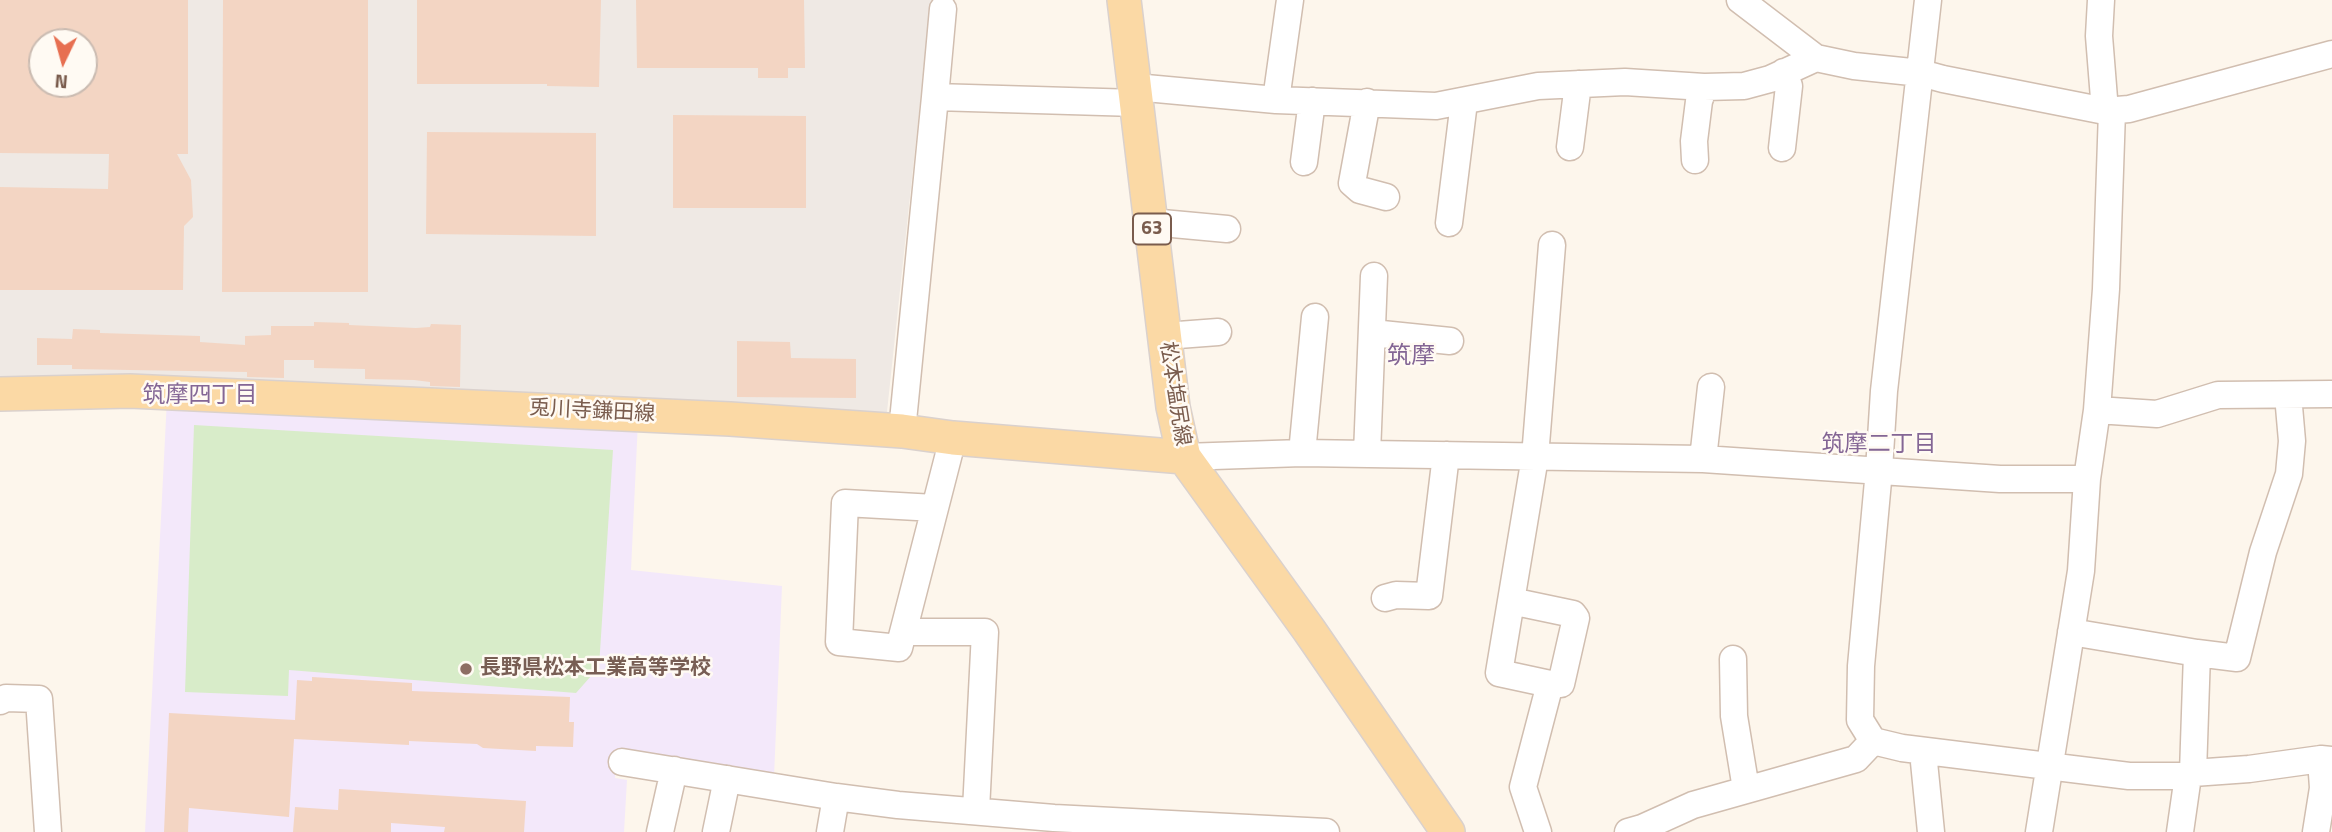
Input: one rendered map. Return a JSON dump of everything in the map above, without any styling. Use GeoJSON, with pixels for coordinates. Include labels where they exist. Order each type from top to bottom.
{"type":"FeatureCollection","features":[{"type":"Feature","properties":{"kind":"main road","name":"松本塩尻線"},"geometry":{"type":"LineString","coordinates":[[1124,0],[1173,407],[1184,457],[1448,832]]}},
{"type":"Feature","properties":{"kind":"main road","name":"兎川寺鎌田線"},"geometry":{"type":"LineString","coordinates":[[0,394],[130,391],[717,418],[902,430],[953,438],[1184,457]]}},
{"type":"Feature","properties":{"kind":"street"},"geometry":{"type":"LineString","coordinates":[[1276,100],[1290,0]]}},
{"type":"Feature","properties":{"kind":"street"},"geometry":{"type":"LineString","coordinates":[[1740,0],[1816,58],[1854,66],[1920,73],[2108,111],[2129,109],[2332,54]]}},
{"type":"Feature","properties":{"kind":"street"},"geometry":{"type":"LineString","coordinates":[[1928,0],[1884,391],[1861,666],[1860,720],[1873,741],[1923,752],[2129,776],[2190,775],[2327,760],[2316,832]]}},
{"type":"Feature","properties":{"kind":"street"},"geometry":{"type":"LineString","coordinates":[[2039,832],[2081,571],[2087,479],[2097,410],[2106,289],[2108,111],[2099,36],[2101,0]]}},
{"type":"Feature","properties":{"kind":"street"},"geometry":{"type":"LineString","coordinates":[[902,430],[943,9]]}},
{"type":"Feature","properties":{"kind":"street"},"geometry":{"type":"LineString","coordinates":[[935,97],[1135,95],[1436,106],[1538,86],[1625,82],[1704,87],[1744,86],[1816,58]]}},
{"type":"Feature","properties":{"kind":"street"},"geometry":{"type":"LineString","coordinates":[[1782,148],[1789,86],[1784,72]]}},
{"type":"Feature","properties":{"kind":"street"},"geometry":{"type":"LineString","coordinates":[[1570,147],[1578,84]]}},
{"type":"Feature","properties":{"kind":"street"},"geometry":{"type":"LineString","coordinates":[[1695,160],[1694,141],[1699,101],[1704,87]]}},
{"type":"Feature","properties":{"kind":"street"},"geometry":{"type":"LineString","coordinates":[[1304,162],[1312,102]]}},
{"type":"Feature","properties":{"kind":"street"},"geometry":{"type":"LineString","coordinates":[[1367,102],[1352,183],[1360,190],[1387,197]]}},
{"type":"Feature","properties":{"kind":"street"},"geometry":{"type":"LineString","coordinates":[[1449,223],[1464,102]]}},
{"type":"Feature","properties":{"kind":"street"},"geometry":{"type":"LineString","coordinates":[[1151,222],[1227,229]]}},
{"type":"Feature","properties":{"kind":"street"},"geometry":{"type":"LineString","coordinates":[[1511,601],[1573,614],[1576,618],[1561,684],[1499,673],[1511,601],[1535,457],[1552,245]]}},
{"type":"Feature","properties":{"kind":"street"},"geometry":{"type":"LineString","coordinates":[[1367,454],[1374,275]]}},
{"type":"Feature","properties":{"kind":"street"},"geometry":{"type":"LineString","coordinates":[[1302,453],[1308,328]]}},
{"type":"Feature","properties":{"kind":"street"},"geometry":{"type":"LineString","coordinates":[[1165,336],[1219,332]]}},
{"type":"Feature","properties":{"kind":"street"},"geometry":{"type":"LineString","coordinates":[[1372,332],[1438,345]]}},
{"type":"Feature","properties":{"kind":"street"},"geometry":{"type":"LineString","coordinates":[[1703,459],[1711,387]]}},
{"type":"Feature","properties":{"kind":"street"},"geometry":{"type":"LineString","coordinates":[[2097,410],[2157,414],[2218,395],[2332,394]]}},
{"type":"Feature","properties":{"kind":"street"},"geometry":{"type":"LineString","coordinates":[[2071,632],[2237,658],[2263,552],[2289,474],[2292,441],[2288,395]]}},
{"type":"Feature","properties":{"kind":"street"},"geometry":{"type":"LineString","coordinates":[[935,508],[845,503],[839,642],[899,648],[905,632],[953,438]]}},
{"type":"Feature","properties":{"kind":"street"},"geometry":{"type":"LineString","coordinates":[[1184,457],[1302,453],[1703,459],[2000,479],[2087,479]]}},
{"type":"Feature","properties":{"kind":"street"},"geometry":{"type":"LineString","coordinates":[[1385,598],[1396,595],[1429,597],[1446,455]]}},
{"type":"Feature","properties":{"kind":"street"},"geometry":{"type":"LineString","coordinates":[[905,632],[985,632],[976,810]]}},
{"type":"Feature","properties":{"kind":"street"},"geometry":{"type":"LineString","coordinates":[[2180,832],[2190,775],[2197,653]]}},
{"type":"Feature","properties":{"kind":"street"},"geometry":{"type":"LineString","coordinates":[[1733,659],[1734,716],[1746,789]]}},
{"type":"Feature","properties":{"kind":"street"},"geometry":{"type":"LineString","coordinates":[[1538,832],[1523,787],[1550,684]]}},
{"type":"Feature","properties":{"kind":"street"},"geometry":{"type":"LineString","coordinates":[[0,701],[6,698],[38,699],[48,832]]}},
{"type":"Feature","properties":{"kind":"street"},"geometry":{"type":"LineString","coordinates":[[1628,832],[1693,805],[1856,759],[1873,741]]}},
{"type":"Feature","properties":{"kind":"street"},"geometry":{"type":"LineString","coordinates":[[1923,752],[1931,832]]}},
{"type":"Feature","properties":{"kind":"street"},"geometry":{"type":"LineString","coordinates":[[622,762],[836,797],[898,805],[976,810],[1053,825],[1326,832]]}},
{"type":"Feature","properties":{"kind":"street"},"geometry":{"type":"LineString","coordinates":[[660,832],[674,770]]}},
{"type":"Feature","properties":{"kind":"street"},"geometry":{"type":"LineString","coordinates":[[716,832],[727,779]]}},
{"type":"Feature","properties":{"kind":"street"},"geometry":{"type":"LineString","coordinates":[[830,832],[836,797]]}},
{"type":"Feature","properties":{"kind":"shaded area"},"geometry":{"type":"Polygon","coordinates":[[[0,0],[931,0],[886,421],[0,387],[0,0]]]}},
{"type":"Feature","properties":{"kind":"shaded area","name":"長野県松本工業高等学校"},"geometry":{"type":"Polygon","coordinates":[[[167,399],[638,421],[631,570],[782,586],[774,777],[619,751],[615,778],[627,780],[624,832],[145,832],[167,399]]]}},
{"type":"Feature","properties":{"kind":"green space"},"geometry":{"type":"Polygon","coordinates":[[[194,425],[613,450],[599,667],[576,693],[289,670],[288,696],[185,692],[194,425]]]}},
{"type":"Feature","properties":{"kind":"building"},"geometry":{"type":"Polygon","coordinates":[[[0,0],[188,0],[188,154],[177,154],[191,180],[193,217],[184,226],[183,290],[0,290],[0,187],[108,189],[109,154],[0,153],[0,0]]]}},
{"type":"Feature","properties":{"kind":"building"},"geometry":{"type":"Polygon","coordinates":[[[223,0],[368,0],[368,292],[222,292],[223,0]]]}},
{"type":"Feature","properties":{"kind":"building"},"geometry":{"type":"Polygon","coordinates":[[[417,0],[601,0],[599,87],[547,84],[417,84],[417,0]]]}},
{"type":"Feature","properties":{"kind":"building"},"geometry":{"type":"Polygon","coordinates":[[[636,0],[804,0],[805,68],[788,68],[788,78],[758,78],[758,68],[637,68],[636,0]]]}},
{"type":"Feature","properties":{"kind":"building"},"geometry":{"type":"Polygon","coordinates":[[[673,115],[806,116],[806,208],[673,208],[673,115]]]}},
{"type":"Feature","properties":{"kind":"building"},"geometry":{"type":"Polygon","coordinates":[[[427,132],[596,133],[596,236],[426,234],[427,132]]]}},
{"type":"Feature","properties":{"kind":"building"},"geometry":{"type":"Polygon","coordinates":[[[314,322],[416,328],[430,327],[431,324],[461,325],[460,387],[430,386],[430,382],[414,380],[365,379],[365,369],[314,368],[314,360],[284,360],[284,378],[247,377],[247,372],[72,369],[72,365],[37,365],[37,338],[72,339],[73,329],[100,330],[100,333],[200,336],[200,342],[245,345],[245,336],[271,335],[271,326],[314,326],[314,322]]]}},
{"type":"Feature","properties":{"kind":"building"},"geometry":{"type":"Polygon","coordinates":[[[737,341],[790,342],[791,358],[856,359],[856,398],[737,397],[737,341]]]}},
{"type":"Feature","properties":{"kind":"building"},"geometry":{"type":"Polygon","coordinates":[[[312,677],[412,683],[412,691],[570,697],[569,722],[574,722],[573,747],[536,746],[536,751],[483,748],[477,744],[409,741],[409,745],[294,739],[289,817],[189,808],[188,832],[164,832],[169,713],[295,720],[297,680],[312,681],[312,677]]]}},
{"type":"Feature","properties":{"kind":"building"},"geometry":{"type":"Polygon","coordinates":[[[339,789],[526,801],[524,832],[444,832],[445,827],[391,823],[391,832],[293,832],[295,807],[338,810],[339,789]]]}},
{"type":"Feature","properties":{"kind":"place","name":"長野県松本工業高等学校"},"geometry":{"type":"Point","coordinates":[466,669]}},
{"type":"Feature","properties":{"kind":"district","name":"筑摩"},"geometry":{"type":"Point","coordinates":[1411,357]}},
{"type":"Feature","properties":{"kind":"district","name":"筑摩四丁目"},"geometry":{"type":"Point","coordinates":[200,396]}},
{"type":"Feature","properties":{"kind":"district","name":"筑摩二丁目"},"geometry":{"type":"Point","coordinates":[1879,445]}}]}
